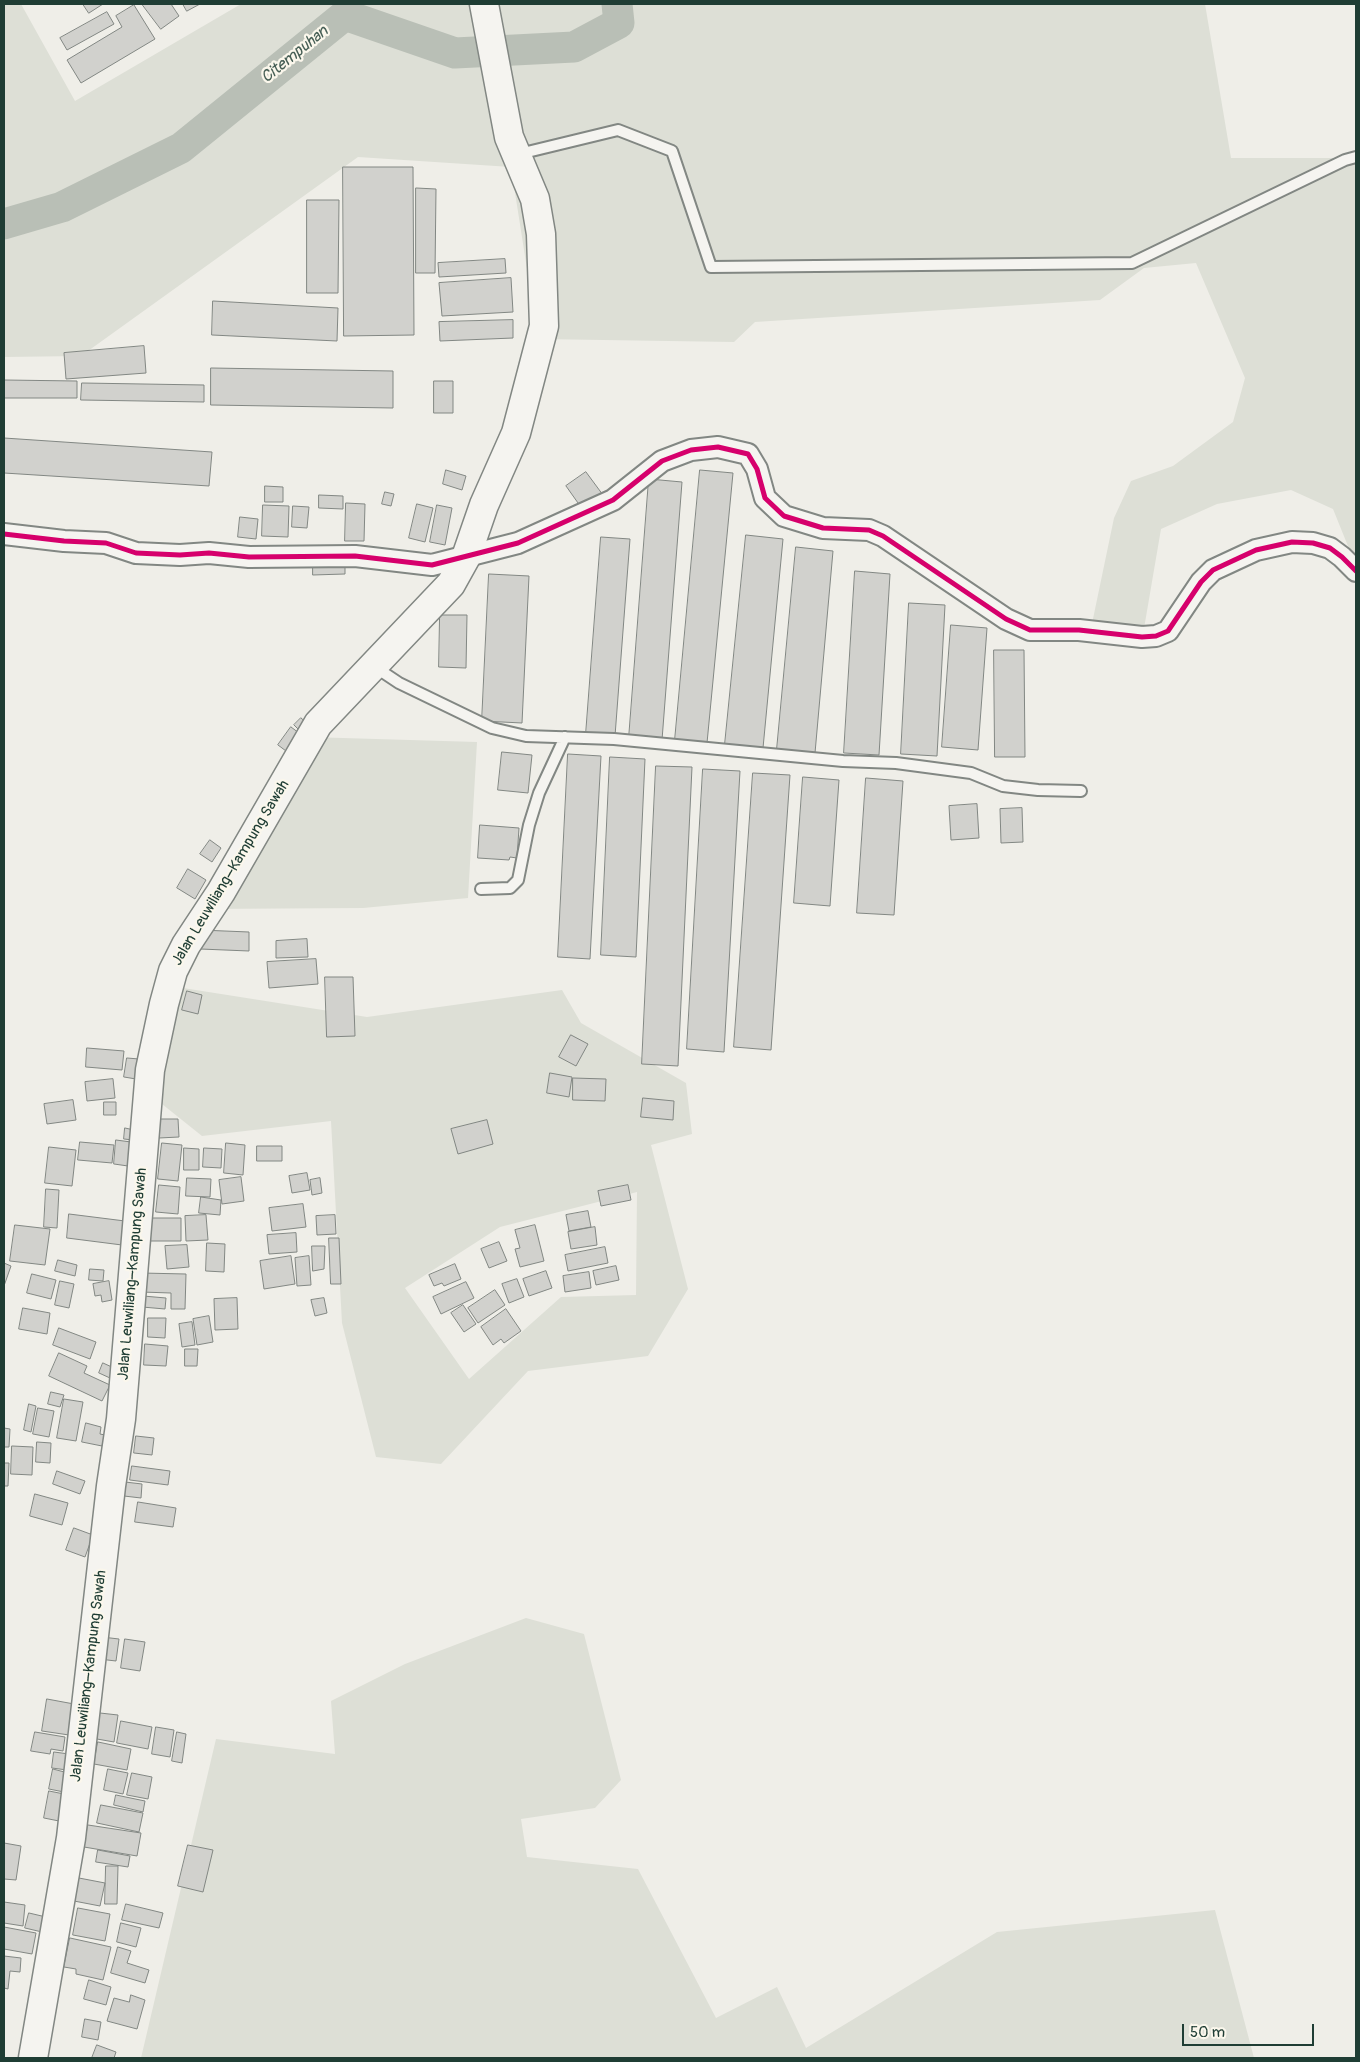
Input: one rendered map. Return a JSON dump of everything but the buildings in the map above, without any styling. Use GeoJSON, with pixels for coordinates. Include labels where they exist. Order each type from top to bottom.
{"type":"FeatureCollection","features":[{"type":"Feature","properties":{"kind":"main road","name":"Jalan Leuwiliang–Kampung Sawah"},"geometry":{"type":"LineString","coordinates":[[33,2058],[71,1838],[111,1486],[121,1419],[150,1070],[173,971],[186,945],[221,892],[318,724],[451,584],[466,557],[484,505],[516,433],[544,326],[541,234],[535,199],[513,146],[484,4]]}},
{"type":"Feature","properties":{"kind":"street"},"geometry":{"type":"LineString","coordinates":[[4,534],[64,541],[106,543],[136,553],[180,555],[209,553],[249,557],[356,556],[432,565],[518,543],[613,500],[662,461],[691,450],[718,447],[748,454],[757,469],[765,498],[784,516],[823,528],[870,530],[883,536],[1006,619],[1030,630],[1079,630],[1142,638],[1156,636],[1168,631],[1201,582],[1212,570],[1256,550],[1292,542],[1313,543],[1330,548],[1356,571]]}},
{"type":"Feature","properties":{"kind":"lane"},"geometry":{"type":"LineString","coordinates":[[513,146],[618,130],[672,151],[712,267],[1132,263],[1345,160],[1356,157]]}},
{"type":"Feature","properties":{"kind":"lane"},"geometry":{"type":"LineString","coordinates":[[374,666],[399,683],[492,728],[526,736],[614,739],[843,761],[896,763],[971,773],[1003,786],[1038,790],[1081,791]]}},
{"type":"Feature","properties":{"kind":"lane"},"geometry":{"type":"LineString","coordinates":[[481,889],[510,888],[518,880],[532,817],[540,793],[565,737]]}},
{"type":"Feature","properties":{"kind":"shaded area"},"geometry":{"type":"Polygon","coordinates":[[[4,4],[21,4],[75,101],[241,4],[1205,4],[1231,158],[1356,158],[1356,566],[1333,509],[1291,490],[1217,504],[1161,529],[1141,646],[1089,638],[1114,518],[1131,481],[1173,466],[1233,422],[1245,378],[1196,263],[1144,268],[1100,300],[755,322],[734,342],[538,339],[511,167],[358,157],[81,356],[4,357],[4,4]]]}},
{"type":"Feature","properties":{"kind":"shaded area"},"geometry":{"type":"Polygon","coordinates":[[[309,737],[477,742],[468,898],[363,908],[201,909],[309,737]]]}},
{"type":"Feature","properties":{"kind":"shaded area"},"geometry":{"type":"Polygon","coordinates":[[[164,985],[367,1017],[562,990],[581,1023],[686,1083],[692,1134],[651,1145],[688,1289],[648,1356],[528,1371],[441,1464],[376,1457],[342,1323],[331,1121],[202,1136],[147,1092],[164,985]],[[637,1192],[500,1227],[405,1288],[469,1379],[561,1297],[636,1295],[637,1192]]]}},
{"type":"Feature","properties":{"kind":"shaded area"},"geometry":{"type":"Polygon","coordinates":[[[526,1618],[584,1634],[621,1780],[595,1808],[521,1819],[527,1857],[638,1869],[716,2018],[777,1987],[806,2048],[997,1932],[1215,1910],[1254,2058],[141,2058],[216,1739],[335,1754],[331,1701],[405,1664],[526,1618]]]}},
{"type":"Feature","properties":{"kind":"waterway","name":"Citempuhan"},"geometry":{"type":"LineString","coordinates":[[4,224],[62,207],[181,148],[345,15],[455,53],[574,47],[619,23],[617,4]]}},
{"type":"Feature","properties":{"kind":"cycle path"},"geometry":{"type":"LineString","coordinates":[[4,534],[64,541],[106,543],[136,553],[180,555],[209,553],[249,557],[355,556],[432,565],[518,543],[613,500],[662,461],[691,450],[718,447],[748,454],[757,469],[765,498],[784,516],[823,528],[869,530],[883,536],[1006,619],[1030,630],[1079,630],[1142,637],[1156,636],[1168,631],[1201,582],[1213,570],[1256,550],[1292,542],[1313,543],[1330,548],[1356,571]]}}]}
